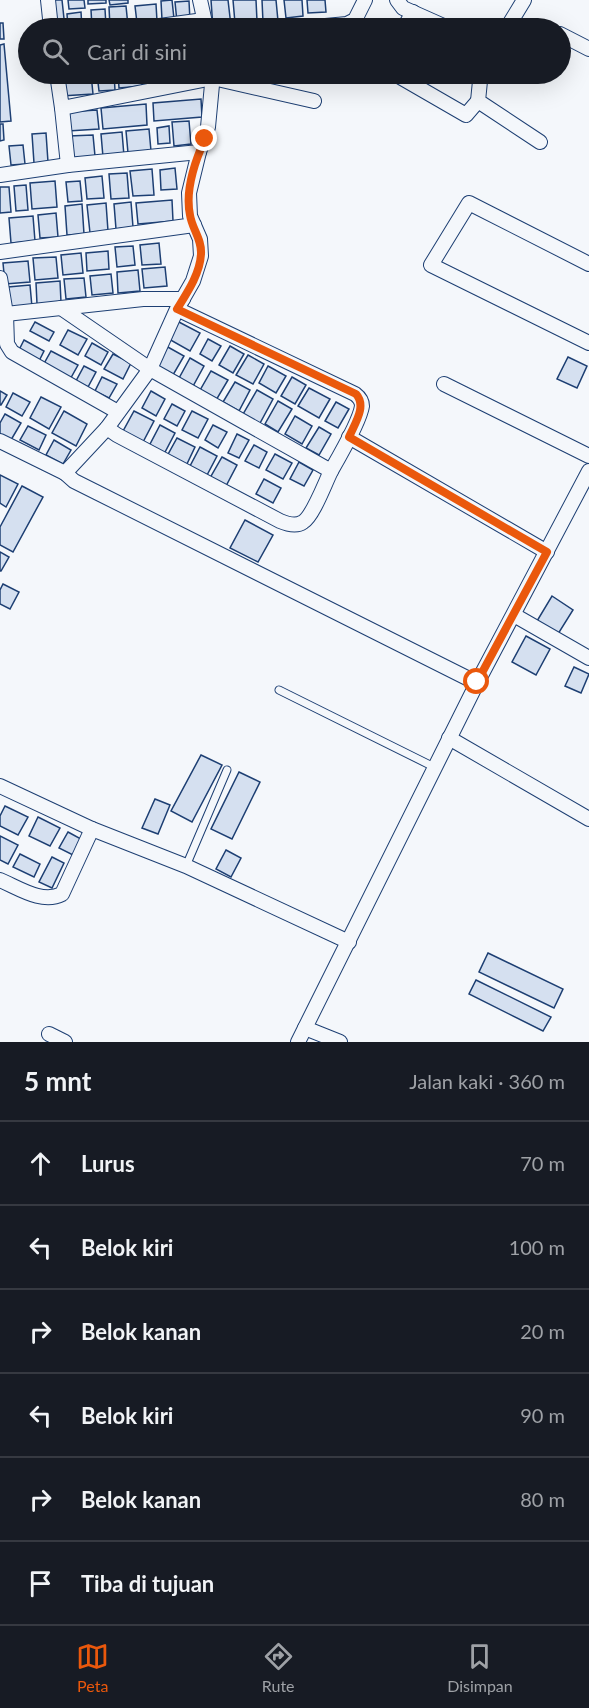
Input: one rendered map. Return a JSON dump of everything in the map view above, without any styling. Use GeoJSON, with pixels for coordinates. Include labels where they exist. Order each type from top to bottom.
{"type":"FeatureCollection","features":[{"type":"Feature","properties":{"kind":"street"},"geometry":{"type":"LineString","coordinates":[[48,0],[50,18]]}},
{"type":"Feature","properties":{"kind":"street"},"geometry":{"type":"LineString","coordinates":[[200,0],[204,18]]}},
{"type":"Feature","properties":{"kind":"street"},"geometry":{"type":"LineString","coordinates":[[355,18],[365,0]]}},
{"type":"Feature","properties":{"kind":"street"},"geometry":{"type":"LineString","coordinates":[[397,0],[403,8],[426,18]]}},
{"type":"Feature","properties":{"kind":"street"},"geometry":{"type":"LineString","coordinates":[[513,18],[524,0]]}},
{"type":"Feature","properties":{"kind":"street"},"geometry":{"type":"LineString","coordinates":[[410,18],[413,12]]}},
{"type":"Feature","properties":{"kind":"street"},"geometry":{"type":"LineString","coordinates":[[571,39],[589,49]]}},
{"type":"Feature","properties":{"kind":"street"},"geometry":{"type":"LineString","coordinates":[[58,84],[68,165]]}},
{"type":"Feature","properties":{"kind":"street"},"geometry":{"type":"LineString","coordinates":[[62,108],[175,84]]}},
{"type":"Feature","properties":{"kind":"street"},"geometry":{"type":"LineString","coordinates":[[65,473],[107,428],[150,369],[193,281],[201,256],[200,239],[190,216],[189,193],[208,127],[212,84]]}},
{"type":"Feature","properties":{"kind":"street"},"geometry":{"type":"LineString","coordinates":[[245,84],[314,101]]}},
{"type":"Feature","properties":{"kind":"street"},"geometry":{"type":"LineString","coordinates":[[412,84],[466,115],[478,101],[480,84]]}},
{"type":"Feature","properties":{"kind":"street"},"geometry":{"type":"LineString","coordinates":[[478,101],[540,142]]}},
{"type":"Feature","properties":{"kind":"street"},"geometry":{"type":"LineString","coordinates":[[0,175],[68,165],[199,152]]}},
{"type":"Feature","properties":{"kind":"street"},"geometry":{"type":"LineString","coordinates":[[589,264],[468,203],[431,265],[589,343]]}},
{"type":"Feature","properties":{"kind":"street"},"geometry":{"type":"LineString","coordinates":[[0,252],[194,225]]}},
{"type":"Feature","properties":{"kind":"street"},"geometry":{"type":"LineString","coordinates":[[0,280],[6,314],[4,344],[20,358],[118,412]]}},
{"type":"Feature","properties":{"kind":"street"},"geometry":{"type":"LineString","coordinates":[[6,314],[143,299],[180,304],[356,394],[361,399],[362,406],[308,518],[300,524],[290,525],[280,522],[107,428]]}},
{"type":"Feature","properties":{"kind":"street"},"geometry":{"type":"LineString","coordinates":[[61,308],[150,369],[331,471]]}},
{"type":"Feature","properties":{"kind":"street"},"geometry":{"type":"LineString","coordinates":[[444,384],[589,456]]}},
{"type":"Feature","properties":{"kind":"street"},"geometry":{"type":"LineString","coordinates":[[349,437],[547,552]]}},
{"type":"Feature","properties":{"kind":"street"},"geometry":{"type":"LineString","coordinates":[[0,441],[65,473],[96,492],[477,682]]}},
{"type":"Feature","properties":{"kind":"street"},"geometry":{"type":"LineString","coordinates":[[298,1042],[477,682],[589,471]]}},
{"type":"Feature","properties":{"kind":"street"},"geometry":{"type":"LineString","coordinates":[[514,615],[589,658]]}},
{"type":"Feature","properties":{"kind":"street"},"geometry":{"type":"LineString","coordinates":[[449,738],[589,819]]}},
{"type":"Feature","properties":{"kind":"street"},"geometry":{"type":"LineString","coordinates":[[0,786],[92,829],[186,866],[349,942]]}},
{"type":"Feature","properties":{"kind":"street"},"geometry":{"type":"LineString","coordinates":[[0,880],[41,897],[56,897],[62,894],[92,829]]}},
{"type":"Feature","properties":{"kind":"street"},"geometry":{"type":"LineString","coordinates":[[305,1028],[340,1042]]}},
{"type":"Feature","properties":{"kind":"street"},"geometry":{"type":"LineString","coordinates":[[49,1034],[65,1042]]}},
{"type":"Feature","properties":{"kind":"lane"},"geometry":{"type":"LineString","coordinates":[[279,690],[434,767]]}},
{"type":"Feature","properties":{"kind":"lane"},"geometry":{"type":"LineString","coordinates":[[186,866],[227,770]]}},
{"type":"Feature","properties":{"kind":"building"},"geometry":{"type":"Polygon","coordinates":[[[53,0],[62,0],[64,18],[54,18],[53,0]]]}},
{"type":"Feature","properties":{"kind":"building"},"geometry":{"type":"Polygon","coordinates":[[[68,0],[84,0],[85,8],[69,9],[68,0]]]}},
{"type":"Feature","properties":{"kind":"building"},"geometry":{"type":"Polygon","coordinates":[[[88,0],[106,0],[106,3],[88,4],[88,0]]]}},
{"type":"Feature","properties":{"kind":"building"},"geometry":{"type":"Polygon","coordinates":[[[109,0],[128,0],[128,3],[110,5],[109,0]]]}},
{"type":"Feature","properties":{"kind":"building"},"geometry":{"type":"Polygon","coordinates":[[[172,0],[174,18],[162,18],[161,1],[172,0]]]}},
{"type":"Feature","properties":{"kind":"building"},"geometry":{"type":"Polygon","coordinates":[[[211,0],[228,0],[230,18],[212,18],[211,0]]]}},
{"type":"Feature","properties":{"kind":"building"},"geometry":{"type":"Polygon","coordinates":[[[233,0],[256,0],[257,18],[235,18],[233,0]]]}},
{"type":"Feature","properties":{"kind":"building"},"geometry":{"type":"Polygon","coordinates":[[[262,0],[276,0],[278,18],[263,18],[262,0]]]}},
{"type":"Feature","properties":{"kind":"building"},"geometry":{"type":"Polygon","coordinates":[[[284,0],[302,0],[303,16],[286,18],[284,0]]]}},
{"type":"Feature","properties":{"kind":"building"},"geometry":{"type":"Polygon","coordinates":[[[307,0],[325,0],[326,12],[308,13],[307,0]]]}},
{"type":"Feature","properties":{"kind":"building"},"geometry":{"type":"Polygon","coordinates":[[[189,1],[190,18],[177,18],[175,2],[189,1]]]}},
{"type":"Feature","properties":{"kind":"building"},"geometry":{"type":"Polygon","coordinates":[[[156,4],[157,18],[136,18],[135,6],[156,4]]]}},
{"type":"Feature","properties":{"kind":"building"},"geometry":{"type":"Polygon","coordinates":[[[126,6],[127,18],[110,18],[109,7],[126,6]]]}},
{"type":"Feature","properties":{"kind":"building"},"geometry":{"type":"Polygon","coordinates":[[[105,9],[106,18],[91,18],[91,10],[105,9]]]}},
{"type":"Feature","properties":{"kind":"building"},"geometry":{"type":"Polygon","coordinates":[[[81,12],[81,18],[67,18],[67,14],[81,12]]]}},
{"type":"Feature","properties":{"kind":"building"},"geometry":{"type":"Polygon","coordinates":[[[0,23],[3,23],[4,39],[0,39],[0,23]]]}},
{"type":"Feature","properties":{"kind":"building"},"geometry":{"type":"Polygon","coordinates":[[[4,44],[11,121],[0,122],[0,45],[4,44]]]}},
{"type":"Feature","properties":{"kind":"building"},"geometry":{"type":"Polygon","coordinates":[[[60,84],[92,84],[93,94],[61,96],[60,84]]]}},
{"type":"Feature","properties":{"kind":"building"},"geometry":{"type":"Polygon","coordinates":[[[98,84],[115,84],[115,90],[99,91],[98,84]]]}},
{"type":"Feature","properties":{"kind":"building"},"geometry":{"type":"Polygon","coordinates":[[[119,84],[142,84],[142,86],[119,88],[119,84]]]}},
{"type":"Feature","properties":{"kind":"building"},"geometry":{"type":"Polygon","coordinates":[[[201,99],[202,117],[154,121],[153,103],[201,99]]]}},
{"type":"Feature","properties":{"kind":"building"},"geometry":{"type":"Polygon","coordinates":[[[146,104],[147,125],[103,129],[101,108],[146,104]]]}},
{"type":"Feature","properties":{"kind":"building"},"geometry":{"type":"Polygon","coordinates":[[[97,110],[99,129],[68,131],[66,112],[97,110]]]}},
{"type":"Feature","properties":{"kind":"building"},"geometry":{"type":"Polygon","coordinates":[[[189,121],[191,144],[174,146],[172,122],[189,121]]]}},
{"type":"Feature","properties":{"kind":"building"},"geometry":{"type":"Polygon","coordinates":[[[0,124],[3,124],[4,140],[0,141],[0,124]]]}},
{"type":"Feature","properties":{"kind":"building"},"geometry":{"type":"Polygon","coordinates":[[[169,126],[170,143],[158,144],[157,128],[169,126]]]}},
{"type":"Feature","properties":{"kind":"building"},"geometry":{"type":"Polygon","coordinates":[[[149,129],[151,151],[128,153],[126,131],[149,129]]]}},
{"type":"Feature","properties":{"kind":"building"},"geometry":{"type":"Polygon","coordinates":[[[122,132],[124,156],[103,157],[101,134],[122,132]]]}},
{"type":"Feature","properties":{"kind":"building"},"geometry":{"type":"Polygon","coordinates":[[[46,133],[48,162],[34,163],[32,134],[46,133]]]}},
{"type":"Feature","properties":{"kind":"building"},"geometry":{"type":"Polygon","coordinates":[[[93,135],[95,156],[71,158],[69,136],[93,135]]]}},
{"type":"Feature","properties":{"kind":"building"},"geometry":{"type":"Polygon","coordinates":[[[23,145],[25,164],[11,165],[9,146],[23,145]]]}},
{"type":"Feature","properties":{"kind":"building"},"geometry":{"type":"Polygon","coordinates":[[[175,168],[177,189],[161,190],[160,170],[175,168]]]}},
{"type":"Feature","properties":{"kind":"building"},"geometry":{"type":"Polygon","coordinates":[[[152,169],[154,195],[133,196],[130,171],[152,169]]]}},
{"type":"Feature","properties":{"kind":"building"},"geometry":{"type":"Polygon","coordinates":[[[127,173],[129,198],[111,199],[109,174],[127,173]]]}},
{"type":"Feature","properties":{"kind":"building"},"geometry":{"type":"Polygon","coordinates":[[[102,176],[104,198],[87,199],[85,178],[102,176]]]}},
{"type":"Feature","properties":{"kind":"building"},"geometry":{"type":"Polygon","coordinates":[[[55,181],[57,207],[32,209],[30,183],[55,181]]]}},
{"type":"Feature","properties":{"kind":"building"},"geometry":{"type":"Polygon","coordinates":[[[80,181],[82,201],[68,202],[66,182],[80,181]]]}},
{"type":"Feature","properties":{"kind":"building"},"geometry":{"type":"Polygon","coordinates":[[[26,185],[28,210],[16,211],[14,186],[26,185]]]}},
{"type":"Feature","properties":{"kind":"building"},"geometry":{"type":"Polygon","coordinates":[[[0,187],[9,187],[11,212],[0,213],[0,187]]]}},
{"type":"Feature","properties":{"kind":"building"},"geometry":{"type":"Polygon","coordinates":[[[172,200],[173,221],[138,224],[136,203],[172,200]]]}},
{"type":"Feature","properties":{"kind":"building"},"geometry":{"type":"Polygon","coordinates":[[[131,202],[133,227],[116,229],[114,204],[131,202]]]}},
{"type":"Feature","properties":{"kind":"building"},"geometry":{"type":"Polygon","coordinates":[[[106,203],[108,231],[90,233],[87,205],[106,203]]]}},
{"type":"Feature","properties":{"kind":"building"},"geometry":{"type":"Polygon","coordinates":[[[82,204],[84,234],[67,235],[65,206],[82,204]]]}},
{"type":"Feature","properties":{"kind":"building"},"geometry":{"type":"Polygon","coordinates":[[[56,213],[58,237],[40,238],[38,215],[56,213]]]}},
{"type":"Feature","properties":{"kind":"building"},"geometry":{"type":"Polygon","coordinates":[[[33,216],[35,241],[11,243],[9,218],[33,216]]]}},
{"type":"Feature","properties":{"kind":"building"},"geometry":{"type":"Polygon","coordinates":[[[159,243],[161,264],[142,265],[140,245],[159,243]]]}},
{"type":"Feature","properties":{"kind":"building"},"geometry":{"type":"Polygon","coordinates":[[[133,246],[135,265],[117,267],[115,247],[133,246]]]}},
{"type":"Feature","properties":{"kind":"building"},"geometry":{"type":"Polygon","coordinates":[[[108,251],[109,269],[87,271],[86,253],[108,251]]]}},
{"type":"Feature","properties":{"kind":"building"},"geometry":{"type":"Polygon","coordinates":[[[81,253],[83,273],[63,275],[61,255],[81,253]]]}},
{"type":"Feature","properties":{"kind":"building"},"geometry":{"type":"Polygon","coordinates":[[[56,257],[58,278],[35,280],[33,258],[56,257]]]}},
{"type":"Feature","properties":{"kind":"building"},"geometry":{"type":"Polygon","coordinates":[[[28,261],[30,282],[5,284],[3,263],[28,261]]]}},
{"type":"Feature","properties":{"kind":"building"},"geometry":{"type":"Polygon","coordinates":[[[165,267],[167,286],[144,288],[142,269],[165,267]]]}},
{"type":"Feature","properties":{"kind":"building"},"geometry":{"type":"Polygon","coordinates":[[[138,270],[140,291],[118,293],[117,272],[138,270]]]}},
{"type":"Feature","properties":{"kind":"building"},"geometry":{"type":"Polygon","coordinates":[[[111,274],[113,293],[92,295],[90,276],[111,274]]]}},
{"type":"Feature","properties":{"kind":"building"},"geometry":{"type":"Polygon","coordinates":[[[84,278],[86,297],[66,299],[64,279],[84,278]]]}},
{"type":"Feature","properties":{"kind":"building"},"geometry":{"type":"Polygon","coordinates":[[[60,281],[61,302],[37,304],[36,283],[60,281]]]}},
{"type":"Feature","properties":{"kind":"building"},"geometry":{"type":"Polygon","coordinates":[[[30,285],[32,307],[9,308],[8,287],[30,285]]]}},
{"type":"Feature","properties":{"kind":"building"},"geometry":{"type":"Polygon","coordinates":[[[177,321],[200,333],[190,351],[167,338],[177,321]]]}},
{"type":"Feature","properties":{"kind":"building"},"geometry":{"type":"Polygon","coordinates":[[[35,322],[54,332],[49,341],[30,331],[35,322]]]}},
{"type":"Feature","properties":{"kind":"building"},"geometry":{"type":"Polygon","coordinates":[[[68,330],[87,339],[78,355],[60,345],[68,330]]]}},
{"type":"Feature","properties":{"kind":"building"},"geometry":{"type":"Polygon","coordinates":[[[208,339],[221,346],[212,361],[200,354],[208,339]]]}},
{"type":"Feature","properties":{"kind":"building"},"geometry":{"type":"Polygon","coordinates":[[[24,340],[44,351],[38,363],[18,352],[24,340]]]}},
{"type":"Feature","properties":{"kind":"building"},"geometry":{"type":"Polygon","coordinates":[[[92,343],[108,352],[101,365],[85,356],[92,343]]]}},
{"type":"Feature","properties":{"kind":"building"},"geometry":{"type":"Polygon","coordinates":[[[166,346],[184,356],[173,375],[155,365],[166,346]]]}},
{"type":"Feature","properties":{"kind":"building"},"geometry":{"type":"Polygon","coordinates":[[[230,346],[244,354],[233,373],[219,365],[230,346]]]}},
{"type":"Feature","properties":{"kind":"building"},"geometry":{"type":"Polygon","coordinates":[[[51,351],[78,365],[68,383],[41,369],[51,351]]]}},
{"type":"Feature","properties":{"kind":"building"},"geometry":{"type":"Polygon","coordinates":[[[113,354],[131,363],[123,379],[104,369],[113,354]]]}},
{"type":"Feature","properties":{"kind":"building"},"geometry":{"type":"Polygon","coordinates":[[[248,355],[264,364],[253,384],[236,375],[248,355]]]}},
{"type":"Feature","properties":{"kind":"building"},"geometry":{"type":"Polygon","coordinates":[[[568,357],[587,366],[577,388],[557,379],[568,357]]]}},
{"type":"Feature","properties":{"kind":"building"},"geometry":{"type":"Polygon","coordinates":[[[190,358],[204,366],[192,388],[178,380],[190,358]]]}},
{"type":"Feature","properties":{"kind":"building"},"geometry":{"type":"Polygon","coordinates":[[[84,366],[96,372],[88,387],[76,381],[84,366]]]}},
{"type":"Feature","properties":{"kind":"building"},"geometry":{"type":"Polygon","coordinates":[[[268,366],[286,376],[276,393],[259,383],[268,366]]]}},
{"type":"Feature","properties":{"kind":"building"},"geometry":{"type":"Polygon","coordinates":[[[211,371],[228,380],[215,402],[199,392],[211,371]]]}},
{"type":"Feature","properties":{"kind":"building"},"geometry":{"type":"Polygon","coordinates":[[[102,377],[117,384],[109,398],[95,391],[102,377]]]}},
{"type":"Feature","properties":{"kind":"building"},"geometry":{"type":"Polygon","coordinates":[[[292,377],[306,385],[295,404],[281,396],[292,377]]]}},
{"type":"Feature","properties":{"kind":"building"},"geometry":{"type":"Polygon","coordinates":[[[235,382],[250,390],[239,411],[223,402],[235,382]]]}},
{"type":"Feature","properties":{"kind":"building"},"geometry":{"type":"Polygon","coordinates":[[[309,388],[330,399],[319,418],[298,406],[309,388]]]}},
{"type":"Feature","properties":{"kind":"building"},"geometry":{"type":"Polygon","coordinates":[[[257,390],[273,399],[259,425],[242,416],[257,390]]]}},
{"type":"Feature","properties":{"kind":"building"},"geometry":{"type":"Polygon","coordinates":[[[0,391],[7,395],[1,405],[0,405],[0,391]]]}},
{"type":"Feature","properties":{"kind":"building"},"geometry":{"type":"Polygon","coordinates":[[[151,391],[165,399],[156,416],[142,408],[151,391]]]}},
{"type":"Feature","properties":{"kind":"building"},"geometry":{"type":"Polygon","coordinates":[[[13,393],[30,402],[22,416],[6,407],[13,393]]]}},
{"type":"Feature","properties":{"kind":"building"},"geometry":{"type":"Polygon","coordinates":[[[41,397],[61,407],[49,429],[30,418],[41,397]]]}},
{"type":"Feature","properties":{"kind":"building"},"geometry":{"type":"Polygon","coordinates":[[[278,401],[292,409],[278,432],[265,424],[278,401]]]}},
{"type":"Feature","properties":{"kind":"building"},"geometry":{"type":"Polygon","coordinates":[[[336,402],[349,409],[338,428],[325,421],[336,402]]]}},
{"type":"Feature","properties":{"kind":"building"},"geometry":{"type":"Polygon","coordinates":[[[172,404],[185,411],[177,426],[164,419],[172,404]]]}},
{"type":"Feature","properties":{"kind":"building"},"geometry":{"type":"Polygon","coordinates":[[[64,411],[87,424],[76,446],[52,433],[64,411]]]}},
{"type":"Feature","properties":{"kind":"building"},"geometry":{"type":"Polygon","coordinates":[[[134,411],[154,421],[142,444],[122,433],[134,411]]]}},
{"type":"Feature","properties":{"kind":"building"},"geometry":{"type":"Polygon","coordinates":[[[192,411],[208,419],[198,438],[182,430],[192,411]]]}},
{"type":"Feature","properties":{"kind":"building"},"geometry":{"type":"Polygon","coordinates":[[[5,414],[21,423],[11,440],[0,435],[0,423],[5,414]]]}},
{"type":"Feature","properties":{"kind":"building"},"geometry":{"type":"Polygon","coordinates":[[[295,416],[312,426],[302,444],[285,434],[295,416]]]}},
{"type":"Feature","properties":{"kind":"building"},"geometry":{"type":"Polygon","coordinates":[[[160,425],[175,433],[163,456],[148,448],[160,425]]]}},
{"type":"Feature","properties":{"kind":"building"},"geometry":{"type":"Polygon","coordinates":[[[213,425],[227,432],[218,448],[205,440],[213,425]]]}},
{"type":"Feature","properties":{"kind":"building"},"geometry":{"type":"Polygon","coordinates":[[[28,426],[46,435],[39,450],[20,440],[28,426]]]}},
{"type":"Feature","properties":{"kind":"building"},"geometry":{"type":"Polygon","coordinates":[[[319,427],[331,434],[319,455],[306,448],[319,427]]]}},
{"type":"Feature","properties":{"kind":"building"},"geometry":{"type":"Polygon","coordinates":[[[237,434],[249,440],[239,458],[228,453],[237,434]]]}},
{"type":"Feature","properties":{"kind":"building"},"geometry":{"type":"Polygon","coordinates":[[[177,438],[195,447],[185,468],[166,458],[177,438]]]}},
{"type":"Feature","properties":{"kind":"building"},"geometry":{"type":"Polygon","coordinates":[[[54,440],[71,450],[63,464],[46,455],[54,440]]]}},
{"type":"Feature","properties":{"kind":"building"},"geometry":{"type":"Polygon","coordinates":[[[254,445],[267,452],[259,468],[245,461],[254,445]]]}},
{"type":"Feature","properties":{"kind":"building"},"geometry":{"type":"Polygon","coordinates":[[[200,447],[217,456],[206,477],[189,468],[200,447]]]}},
{"type":"Feature","properties":{"kind":"building"},"geometry":{"type":"Polygon","coordinates":[[[275,454],[292,463],[283,479],[266,470],[275,454]]]}},
{"type":"Feature","properties":{"kind":"building"},"geometry":{"type":"Polygon","coordinates":[[[222,457],[237,465],[226,486],[210,478],[222,457]]]}},
{"type":"Feature","properties":{"kind":"building"},"geometry":{"type":"Polygon","coordinates":[[[299,462],[313,470],[304,486],[290,479],[299,462]]]}},
{"type":"Feature","properties":{"kind":"building"},"geometry":{"type":"Polygon","coordinates":[[[0,475],[18,484],[6,507],[0,503],[0,475]]]}},
{"type":"Feature","properties":{"kind":"building"},"geometry":{"type":"Polygon","coordinates":[[[264,479],[281,488],[273,503],[256,494],[264,479]]]}},
{"type":"Feature","properties":{"kind":"building"},"geometry":{"type":"Polygon","coordinates":[[[22,486],[43,497],[13,552],[0,545],[0,527],[22,486]]]}},
{"type":"Feature","properties":{"kind":"building"},"geometry":{"type":"Polygon","coordinates":[[[245,520],[273,535],[258,562],[230,548],[245,520]]]}},
{"type":"Feature","properties":{"kind":"building"},"geometry":{"type":"Polygon","coordinates":[[[0,552],[9,557],[1,571],[0,571],[0,552]]]}},
{"type":"Feature","properties":{"kind":"building"},"geometry":{"type":"Polygon","coordinates":[[[3,584],[19,592],[10,609],[0,604],[0,590],[3,584]]]}},
{"type":"Feature","properties":{"kind":"building"},"geometry":{"type":"Polygon","coordinates":[[[552,596],[573,610],[558,634],[537,621],[552,596]]]}},
{"type":"Feature","properties":{"kind":"building"},"geometry":{"type":"Polygon","coordinates":[[[526,636],[550,649],[536,675],[512,662],[526,636]]]}},
{"type":"Feature","properties":{"kind":"building"},"geometry":{"type":"Polygon","coordinates":[[[574,667],[589,674],[581,693],[565,686],[574,667]]]}},
{"type":"Feature","properties":{"kind":"building"},"geometry":{"type":"Polygon","coordinates":[[[201,755],[222,765],[192,822],[171,811],[201,755]]]}},
{"type":"Feature","properties":{"kind":"building"},"geometry":{"type":"Polygon","coordinates":[[[239,772],[260,782],[232,839],[211,829],[239,772]]]}},
{"type":"Feature","properties":{"kind":"building"},"geometry":{"type":"Polygon","coordinates":[[[155,799],[170,805],[158,834],[142,828],[155,799]]]}},
{"type":"Feature","properties":{"kind":"building"},"geometry":{"type":"Polygon","coordinates":[[[5,806],[28,817],[18,835],[0,826],[0,816],[5,806]]]}},
{"type":"Feature","properties":{"kind":"building"},"geometry":{"type":"Polygon","coordinates":[[[38,817],[60,828],[50,846],[29,836],[38,817]]]}},
{"type":"Feature","properties":{"kind":"building"},"geometry":{"type":"Polygon","coordinates":[[[68,832],[81,839],[73,855],[59,848],[68,832]]]}},
{"type":"Feature","properties":{"kind":"building"},"geometry":{"type":"Polygon","coordinates":[[[0,836],[18,845],[8,864],[0,860],[0,836]]]}},
{"type":"Feature","properties":{"kind":"building"},"geometry":{"type":"Polygon","coordinates":[[[226,850],[241,858],[231,877],[216,869],[226,850]]]}},
{"type":"Feature","properties":{"kind":"building"},"geometry":{"type":"Polygon","coordinates":[[[20,854],[40,864],[34,877],[13,867],[20,854]]]}},
{"type":"Feature","properties":{"kind":"building"},"geometry":{"type":"Polygon","coordinates":[[[52,857],[64,863],[52,888],[39,882],[52,857]]]}},
{"type":"Feature","properties":{"kind":"building"},"geometry":{"type":"Polygon","coordinates":[[[488,953],[563,989],[554,1008],[479,972],[488,953]]]}},
{"type":"Feature","properties":{"kind":"building"},"geometry":{"type":"Polygon","coordinates":[[[476,980],[551,1017],[543,1031],[469,994],[476,980]]]}},
{"type":"Feature","properties":{"kind":"route"},"geometry":{"type":"LineString","coordinates":[[205,139],[199,152],[189,193],[190,216],[200,239],[201,256],[193,281],[177,309],[356,394],[361,399],[362,406],[349,437],[547,552],[477,682]]}}]}
